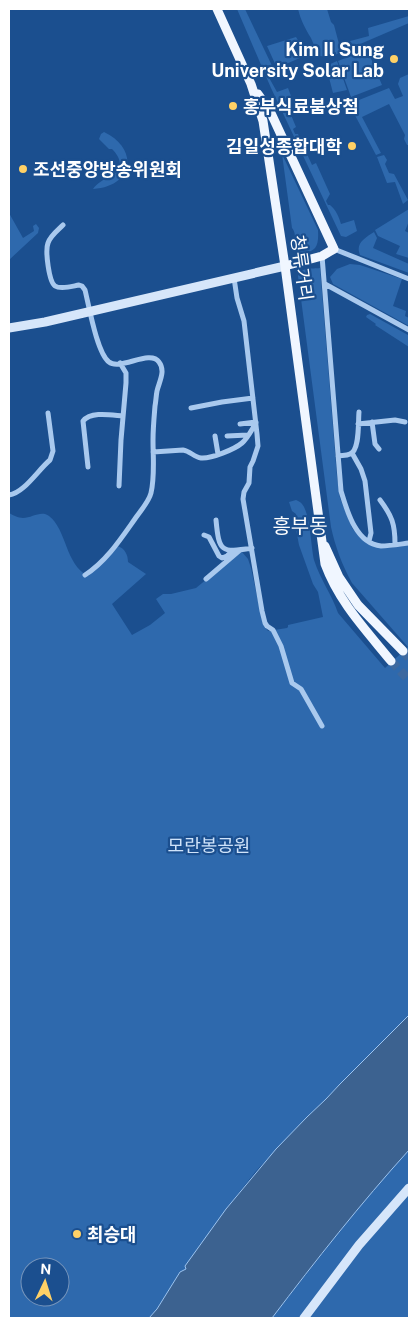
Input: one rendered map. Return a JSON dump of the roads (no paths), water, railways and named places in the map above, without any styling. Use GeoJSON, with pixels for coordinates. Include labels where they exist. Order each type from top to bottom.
{"type":"FeatureCollection","features":[{"type":"Feature","properties":{"kind":"main road","name":"청류거리"},"geometry":{"type":"LineString","coordinates":[[217,9],[252,84],[264,121],[325,564],[332,581],[351,612],[391,661]]}},
{"type":"Feature","properties":{"kind":"main road"},"geometry":{"type":"LineString","coordinates":[[9,328],[285,266],[322,256],[334,248],[270,111],[252,84]]}},
{"type":"Feature","properties":{"kind":"main road","name":"청류거리"},"geometry":{"type":"LineString","coordinates":[[322,541],[339,577],[358,605],[403,651]]}},
{"type":"Feature","properties":{"kind":"main road"},"geometry":{"type":"LineString","coordinates":[[304,1318],[359,1245],[409,1188]]}},
{"type":"Feature","properties":{"kind":"street"},"geometry":{"type":"LineString","coordinates":[[63,225],[48,243],[47,256],[54,286],[59,288],[79,285],[85,290],[97,341],[107,361],[120,363],[152,358],[156,359],[162,367],[154,424],[153,475],[150,497],[116,546],[85,576]]}},
{"type":"Feature","properties":{"kind":"street"},"geometry":{"type":"LineString","coordinates":[[334,248],[358,260],[409,279]]}},
{"type":"Feature","properties":{"kind":"street"},"geometry":{"type":"LineString","coordinates":[[322,256],[341,491],[346,508],[357,530],[374,544],[382,546],[409,542]]}},
{"type":"Feature","properties":{"kind":"street"},"geometry":{"type":"LineString","coordinates":[[234,278],[237,298],[244,321],[256,422],[258,446],[250,467],[243,499],[262,612],[265,623],[273,630],[278,639],[292,683],[301,690],[322,726]]}},
{"type":"Feature","properties":{"kind":"street"},"geometry":{"type":"LineString","coordinates":[[325,284],[409,330]]}},
{"type":"Feature","properties":{"kind":"street"},"geometry":{"type":"LineString","coordinates":[[119,486],[126,373],[120,363]]}},
{"type":"Feature","properties":{"kind":"street"},"geometry":{"type":"LineString","coordinates":[[191,408],[253,398]]}},
{"type":"Feature","properties":{"kind":"street"},"geometry":{"type":"LineString","coordinates":[[338,456],[352,453],[357,444],[359,412]]}},
{"type":"Feature","properties":{"kind":"street"},"geometry":{"type":"LineString","coordinates":[[9,495],[22,489],[52,456],[48,413]]}},
{"type":"Feature","properties":{"kind":"street"},"geometry":{"type":"LineString","coordinates":[[88,467],[83,421],[91,415],[123,416]]}},
{"type":"Feature","properties":{"kind":"street"},"geometry":{"type":"LineString","coordinates":[[358,424],[395,420],[405,422]]}},
{"type":"Feature","properties":{"kind":"street"},"geometry":{"type":"LineString","coordinates":[[240,424],[256,422]]}},
{"type":"Feature","properties":{"kind":"street"},"geometry":{"type":"LineString","coordinates":[[153,452],[188,450],[194,456],[208,458],[242,443],[256,422]]}},
{"type":"Feature","properties":{"kind":"street"},"geometry":{"type":"LineString","coordinates":[[372,422],[375,444],[379,449]]}},
{"type":"Feature","properties":{"kind":"street"},"geometry":{"type":"LineString","coordinates":[[215,436],[218,454]]}},
{"type":"Feature","properties":{"kind":"street"},"geometry":{"type":"LineString","coordinates":[[227,436],[248,436]]}},
{"type":"Feature","properties":{"kind":"street"},"geometry":{"type":"LineString","coordinates":[[352,453],[365,481],[371,533],[369,541]]}},
{"type":"Feature","properties":{"kind":"street"},"geometry":{"type":"LineString","coordinates":[[380,500],[393,521],[395,544]]}},
{"type":"Feature","properties":{"kind":"street"},"geometry":{"type":"LineString","coordinates":[[216,520],[219,544],[225,550],[232,551],[252,548]]}},
{"type":"Feature","properties":{"kind":"street"},"geometry":{"type":"LineString","coordinates":[[204,535],[209,537],[222,558],[232,551]]}},
{"type":"Feature","properties":{"kind":"street"},"geometry":{"type":"LineString","coordinates":[[206,579],[240,550]]}},
{"type":"Feature","properties":{"kind":"tunnel"},"geometry":{"type":"LineString","coordinates":[[403,651],[409,658]]}},
{"type":"Feature","properties":{"kind":"tunnel"},"geometry":{"type":"LineString","coordinates":[[391,661],[409,680]]}},
{"type":"Feature","properties":{"kind":"place","name":"Kim Il Sung University Solar Lab"},"geometry":{"type":"Point","coordinates":[394,59]}},
{"type":"Feature","properties":{"kind":"place","name":"홍부식료붐상첨"},"geometry":{"type":"Point","coordinates":[233,106]}},
{"type":"Feature","properties":{"kind":"place","name":"김일성종합대학"},"geometry":{"type":"Point","coordinates":[352,146]}},
{"type":"Feature","properties":{"kind":"place","name":"조선중앙방송위원회"},"geometry":{"type":"Point","coordinates":[23,169]}},
{"type":"Feature","properties":{"kind":"place","name":"최승대"},"geometry":{"type":"Point","coordinates":[77,1234]}},
{"type":"Feature","properties":{"kind":"district","name":"흥부동"},"geometry":{"type":"Point","coordinates":[300,526]}},
{"type":"Feature","properties":{"kind":"park label","name":"모란봉공원"},"geometry":{"type":"Point","coordinates":[209,845]}}]}
